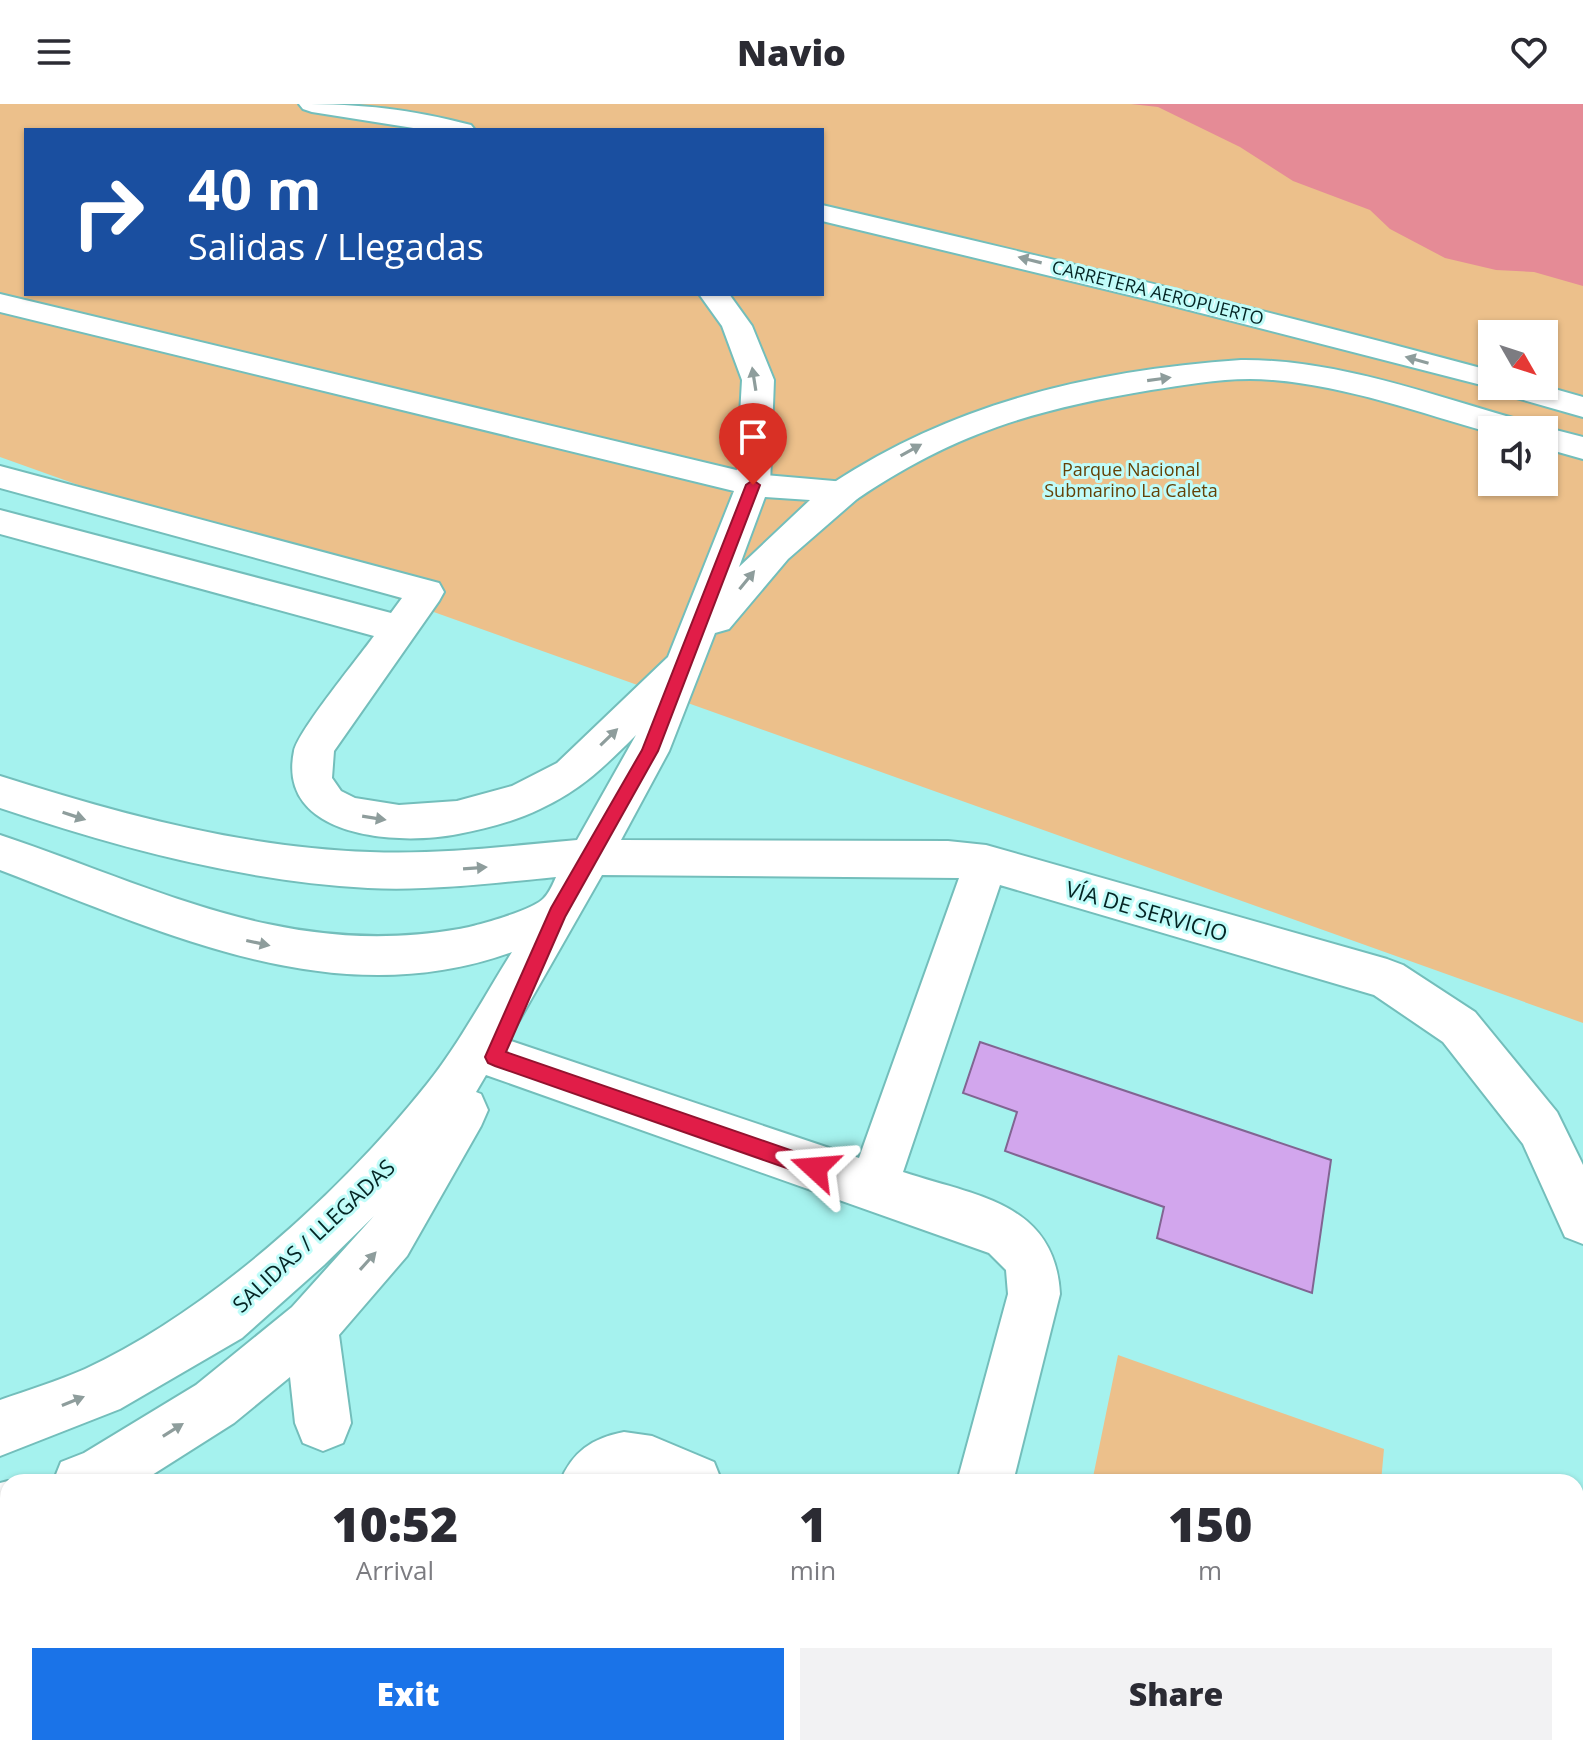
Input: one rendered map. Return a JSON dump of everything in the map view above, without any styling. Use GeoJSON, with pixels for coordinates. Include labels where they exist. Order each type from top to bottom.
{"type":"FeatureCollection","features":[{"type":"Feature","properties":{"kind":"main road"},"geometry":{"type":"LineString","coordinates":[[312,104],[453,128]]}},
{"type":"Feature","properties":{"kind":"main road","name":"CARRETERA AEROPUERTO"},"geometry":{"type":"LineString","coordinates":[[824,213],[1023,259],[1323,334],[1478,377]]}},
{"type":"Feature","properties":{"kind":"main road"},"geometry":{"type":"LineString","coordinates":[[0,477],[426,592],[314,748],[312,780],[326,803],[349,814],[399,822],[457,818],[523,799],[571,774],[684,664],[753,485],[758,380],[737,326],[715,296]]}},
{"type":"Feature","properties":{"kind":"main road"},"geometry":{"type":"LineString","coordinates":[[0,303],[753,485],[845,491]]}},
{"type":"Feature","properties":{"kind":"main road","name":"SALIDAS / LLEGADAS"},"geometry":{"type":"LineString","coordinates":[[0,1428],[101,1390],[223,1319],[306,1247],[391,1164],[446,1098],[549,929],[649,751],[684,664],[749,575],[807,518],[869,473],[932,438],[1003,409],[1080,391],[1229,371],[1286,371],[1379,391],[1478,419]]}},
{"type":"Feature","properties":{"kind":"main road"},"geometry":{"type":"LineString","coordinates":[[1558,400],[1583,407]]}},
{"type":"Feature","properties":{"kind":"main road"},"geometry":{"type":"LineString","coordinates":[[1558,441],[1583,448]]}},
{"type":"Feature","properties":{"kind":"main road"},"geometry":{"type":"LineString","coordinates":[[0,522],[399,629]]}},
{"type":"Feature","properties":{"kind":"main road","name":"VÍA DE SERVICIO"},"geometry":{"type":"LineString","coordinates":[[0,792],[107,827],[285,863],[369,870],[439,870],[588,857],[948,859],[986,863],[1387,979],[1459,1027],[1540,1128],[1583,1219]]}},
{"type":"Feature","properties":{"kind":"main road"},"geometry":{"type":"LineString","coordinates":[[0,852],[253,943],[334,956],[406,956],[469,947],[549,929]]}},
{"type":"Feature","properties":{"kind":"main road"},"geometry":{"type":"LineString","coordinates":[[873,1188],[986,863]]}},
{"type":"Feature","properties":{"kind":"main road","name":"SALIDAS / LLEGADAS"},"geometry":{"type":"LineString","coordinates":[[102,1474],[215,1404],[311,1326],[389,1238],[495,1057],[549,929]]}},
{"type":"Feature","properties":{"kind":"main road"},"geometry":{"type":"LineString","coordinates":[[495,1057],[997,1229],[1014,1238],[1028,1255],[1034,1274],[1034,1294],[987,1474]]}},
{"type":"Feature","properties":{"kind":"main road"},"geometry":{"type":"LineString","coordinates":[[311,1326],[323,1423]]}},
{"type":"Feature","properties":{"kind":"main road"},"geometry":{"type":"LineString","coordinates":[[596,1474],[609,1462],[626,1458],[671,1474]]}},
{"type":"Feature","properties":{"kind":"green space","name":"Parque Nacional Submarino La Caleta"},"geometry":{"type":"Polygon","coordinates":[[[0,104],[1583,104],[1583,1023],[0,457],[0,104]]]}},
{"type":"Feature","properties":{"kind":"green space"},"geometry":{"type":"Polygon","coordinates":[[[1118,1355],[1384,1449],[1382,1474],[1094,1474],[1118,1355]]]}},
{"type":"Feature","properties":{"kind":"shaded area"},"geometry":{"type":"Polygon","coordinates":[[[1131,104],[1583,104],[1583,286],[1534,272],[1496,270],[1445,258],[1390,229],[1370,210],[1293,181],[1240,147],[1158,107],[1131,104]]]}},
{"type":"Feature","properties":{"kind":"building"},"geometry":{"type":"Polygon","coordinates":[[[980,1042],[1331,1160],[1312,1293],[1157,1238],[1164,1207],[1005,1151],[1017,1112],[963,1093],[980,1042]]]}},
{"type":"Feature","properties":{"kind":"route"},"geometry":{"type":"LineString","coordinates":[[753,485],[649,751],[541,945],[495,1057],[815,1168]]}}]}
